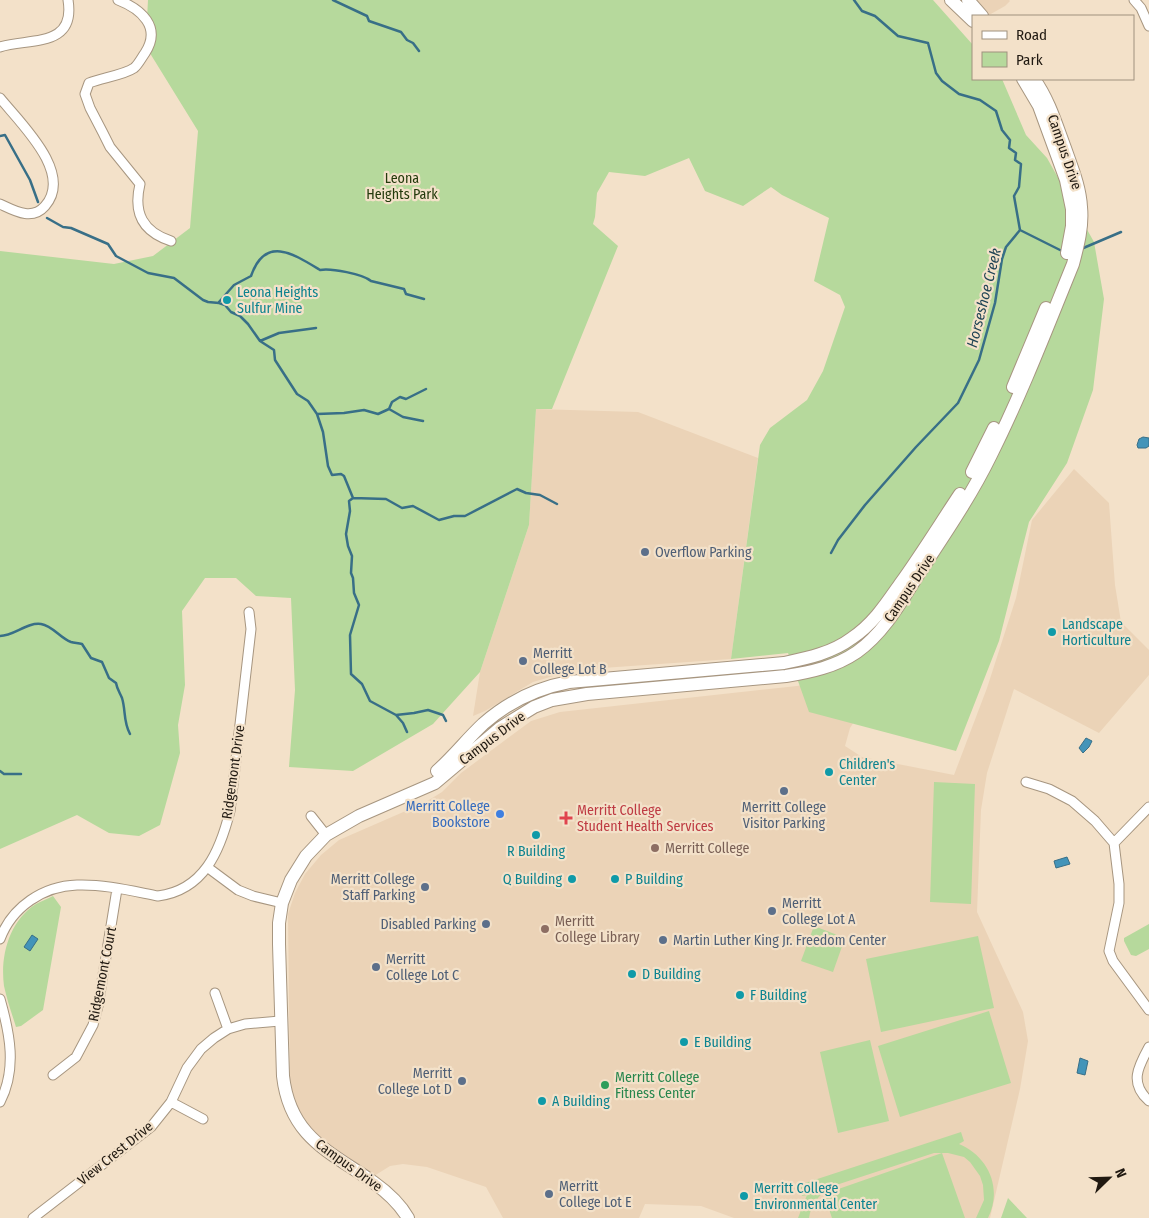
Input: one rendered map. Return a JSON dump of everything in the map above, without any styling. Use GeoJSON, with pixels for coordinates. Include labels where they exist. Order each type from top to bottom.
{"type":"FeatureCollection","features":[{"type":"Feature","properties":{"kind":"street"},"geometry":{"type":"LineString","coordinates":[[0,47],[14,43],[39,42],[54,36],[65,26],[70,15],[68,0]]}},
{"type":"Feature","properties":{"kind":"street"},"geometry":{"type":"LineString","coordinates":[[118,0],[138,9],[146,16],[151,30],[150,46],[134,68],[89,84],[85,94],[110,147],[140,184],[137,206],[144,223],[157,237],[171,241]]}},
{"type":"Feature","properties":{"kind":"street"},"geometry":{"type":"LineString","coordinates":[[951,0],[972,20]]}},
{"type":"Feature","properties":{"kind":"street"},"geometry":{"type":"LineString","coordinates":[[968,0],[981,15]]}},
{"type":"Feature","properties":{"kind":"street"},"geometry":{"type":"LineString","coordinates":[[1134,0],[1141,8],[1149,26]]}},
{"type":"Feature","properties":{"kind":"street","name":"Campus Drive"},"geometry":{"type":"LineString","coordinates":[[1023,80],[1039,106],[1074,192]]}},
{"type":"Feature","properties":{"kind":"street","name":"Campus Drive"},"geometry":{"type":"LineString","coordinates":[[408,1218],[394,1200],[380,1187],[316,1144],[296,1118],[284,1090],[278,944],[282,903],[291,880],[306,856],[326,835],[359,816],[415,791],[440,769],[484,723],[517,700],[547,686],[569,682],[784,663],[826,652],[851,639],[866,628],[880,612],[960,493],[1004,408],[1056,295],[1070,245],[1074,192],[1048,102],[1035,80]]}},
{"type":"Feature","properties":{"kind":"street"},"geometry":{"type":"LineString","coordinates":[[0,98],[41,149],[53,171],[53,190],[47,205],[38,212],[25,215],[0,204]]}},
{"type":"Feature","properties":{"kind":"street","name":"Ridgemont Drive"},"geometry":{"type":"LineString","coordinates":[[0,939],[4,929],[16,912],[40,893],[76,884],[158,896],[179,891],[190,885],[207,868],[223,838],[230,811],[251,629],[249,612]]}},
{"type":"Feature","properties":{"kind":"street"},"geometry":{"type":"LineString","coordinates":[[1026,782],[1049,789],[1072,802],[1095,821],[1114,843],[1120,902],[1109,951],[1113,960],[1149,1010]]}},
{"type":"Feature","properties":{"kind":"street"},"geometry":{"type":"LineString","coordinates":[[1114,843],[1149,807]]}},
{"type":"Feature","properties":{"kind":"street"},"geometry":{"type":"LineString","coordinates":[[311,816],[326,835]]}},
{"type":"Feature","properties":{"kind":"street"},"geometry":{"type":"LineString","coordinates":[[207,868],[238,890],[253,896],[282,903]]}},
{"type":"Feature","properties":{"kind":"street","name":"Ridgemont Court"},"geometry":{"type":"LineString","coordinates":[[53,1075],[76,1057],[93,1025],[98,1006],[117,889]]}},
{"type":"Feature","properties":{"kind":"street"},"geometry":{"type":"LineString","coordinates":[[215,993],[228,1029]]}},
{"type":"Feature","properties":{"kind":"street"},"geometry":{"type":"LineString","coordinates":[[0,999],[8,1026],[11,1056],[8,1081],[0,1102]]}},
{"type":"Feature","properties":{"kind":"street","name":"View Crest Drive"},"geometry":{"type":"LineString","coordinates":[[34,1218],[151,1127],[171,1102],[187,1068],[201,1049],[228,1029],[245,1024],[280,1021]]}},
{"type":"Feature","properties":{"kind":"street"},"geometry":{"type":"LineString","coordinates":[[1149,1047],[1138,1068],[1137,1081],[1141,1092],[1149,1101]]}},
{"type":"Feature","properties":{"kind":"street"},"geometry":{"type":"LineString","coordinates":[[171,1102],[203,1119]]}},
{"type":"Feature","properties":{"kind":"shaded area"},"geometry":{"type":"Polygon","coordinates":[[[974,0],[1009,0],[1010,1],[989,15],[974,0]]]}},
{"type":"Feature","properties":{"kind":"shaded area","name":"Overflow Parking"},"geometry":{"type":"Polygon","coordinates":[[[536,409],[638,412],[758,458],[731,659],[574,670],[533,682],[485,711],[473,716],[480,672],[529,525],[536,409]]]}},
{"type":"Feature","properties":{"kind":"shaded area","name":"Merritt College"},"geometry":{"type":"Polygon","coordinates":[[[1074,469],[1109,503],[1115,585],[1121,622],[1149,650],[1149,675],[1099,733],[1014,689],[987,773],[981,810],[977,912],[1023,1012],[1028,1041],[1020,1089],[990,1218],[734,1218],[701,1206],[645,1204],[639,1218],[503,1218],[486,1187],[427,1167],[403,1164],[390,1166],[374,1176],[319,1138],[305,1123],[293,1106],[290,1090],[288,914],[295,893],[305,874],[321,855],[339,840],[424,803],[442,792],[461,773],[531,721],[560,712],[797,686],[832,679],[922,616],[850,728],[845,746],[862,757],[954,775],[987,688],[1016,598],[1032,520],[1074,469]]]}},
{"type":"Feature","properties":{"kind":"green space","name":"Leona Heights Park"},"geometry":{"type":"Polygon","coordinates":[[[148,0],[933,0],[972,44],[972,80],[1002,80],[1026,135],[1047,158],[1094,242],[1104,299],[1093,390],[1067,463],[1029,522],[999,641],[956,751],[809,712],[788,653],[731,659],[760,445],[770,428],[807,400],[823,371],[845,307],[840,295],[814,281],[829,218],[782,195],[771,187],[743,206],[705,191],[689,158],[645,176],[609,172],[597,193],[593,224],[618,246],[552,409],[536,409],[529,525],[480,672],[433,724],[353,771],[289,767],[295,690],[291,598],[256,596],[236,578],[205,578],[182,611],[185,685],[178,725],[180,753],[160,825],[139,836],[109,833],[77,815],[0,849],[0,251],[114,264],[153,256],[190,228],[198,131],[148,50],[148,0]]]}},
{"type":"Feature","properties":{"kind":"green space"},"geometry":{"type":"Polygon","coordinates":[[[934,782],[975,784],[971,904],[930,902],[934,782]]]}},
{"type":"Feature","properties":{"kind":"green space"},"geometry":{"type":"Polygon","coordinates":[[[53,896],[61,907],[43,1010],[21,1026],[16,1027],[4,986],[5,951],[8,940],[19,920],[27,911],[36,904],[53,896]]]}},
{"type":"Feature","properties":{"kind":"green space"},"geometry":{"type":"Polygon","coordinates":[[[1149,924],[1149,949],[1136,956],[1131,955],[1124,938],[1149,924]]]}},
{"type":"Feature","properties":{"kind":"green space"},"geometry":{"type":"Polygon","coordinates":[[[814,926],[845,938],[833,972],[801,961],[814,926]]]}},
{"type":"Feature","properties":{"kind":"green space"},"geometry":{"type":"Polygon","coordinates":[[[978,936],[994,1008],[881,1032],[866,959],[978,936]]]}},
{"type":"Feature","properties":{"kind":"green space"},"geometry":{"type":"Polygon","coordinates":[[[989,1011],[1011,1083],[900,1117],[878,1046],[989,1011]]]}},
{"type":"Feature","properties":{"kind":"green space"},"geometry":{"type":"Polygon","coordinates":[[[870,1040],[889,1121],[838,1133],[820,1052],[870,1040]]]}},
{"type":"Feature","properties":{"kind":"green space"},"geometry":{"type":"Polygon","coordinates":[[[961,1132],[964,1141],[959,1144],[978,1156],[990,1174],[994,1195],[988,1218],[976,1218],[984,1200],[983,1185],[980,1176],[970,1162],[964,1157],[948,1153],[934,1153],[830,1187],[816,1200],[809,1218],[798,1218],[807,1195],[802,1196],[799,1185],[961,1132]]]}},
{"type":"Feature","properties":{"kind":"green space"},"geometry":{"type":"Polygon","coordinates":[[[942,1153],[965,1218],[832,1218],[824,1194],[942,1153]]]}},
{"type":"Feature","properties":{"kind":"green space"},"geometry":{"type":"Polygon","coordinates":[[[1008,1198],[1027,1218],[1001,1218],[1008,1198]]]}},
{"type":"Feature","properties":{"kind":"water"},"geometry":{"type":"Polygon","coordinates":[[[1143,437],[1149,438],[1149,446],[1138,448],[1139,439],[1143,437]]]}},
{"type":"Feature","properties":{"kind":"water"},"geometry":{"type":"Polygon","coordinates":[[[1086,738],[1092,741],[1083,753],[1079,748],[1086,738]]]}},
{"type":"Feature","properties":{"kind":"water"},"geometry":{"type":"Polygon","coordinates":[[[1067,857],[1070,864],[1056,868],[1054,861],[1067,857]]]}},
{"type":"Feature","properties":{"kind":"water"},"geometry":{"type":"Polygon","coordinates":[[[32,935],[38,939],[30,951],[24,947],[32,935]]]}},
{"type":"Feature","properties":{"kind":"water"},"geometry":{"type":"Polygon","coordinates":[[[1080,1058],[1088,1061],[1085,1075],[1077,1073],[1080,1058]]]}},
{"type":"Feature","properties":{"kind":"waterway"},"geometry":{"type":"LineString","coordinates":[[333,0],[367,16],[369,21],[401,32],[419,51]]}},
{"type":"Feature","properties":{"kind":"waterway","name":"Horseshoe Creek"},"geometry":{"type":"LineString","coordinates":[[831,553],[838,540],[865,505],[958,403],[979,360],[995,303],[1002,259],[1006,247],[1020,230],[1014,196],[1019,187],[1021,164],[1015,160],[1016,153],[1009,148],[1010,140],[1002,130],[996,111],[980,100],[959,94],[942,81],[936,73],[928,43],[898,36],[875,16],[862,11],[854,0]]}},
{"type":"Feature","properties":{"kind":"waterway"},"geometry":{"type":"LineString","coordinates":[[0,136],[5,135],[30,180],[38,202]]}},
{"type":"Feature","properties":{"kind":"waterway"},"geometry":{"type":"LineString","coordinates":[[47,218],[63,227],[71,228],[108,244],[116,256],[148,273],[174,278],[203,300],[225,305],[231,312],[240,316],[248,324],[260,341],[274,350],[275,360],[297,394],[308,401],[317,414],[323,432],[328,466],[332,475],[341,474],[344,476],[353,498],[349,501],[350,511],[346,534],[352,556],[351,573],[354,593],[359,605],[350,635],[351,674],[362,684],[370,701],[396,715],[403,723],[407,732]]}},
{"type":"Feature","properties":{"kind":"waterway"},"geometry":{"type":"LineString","coordinates":[[1020,230],[1062,251]]}},
{"type":"Feature","properties":{"kind":"waterway"},"geometry":{"type":"LineString","coordinates":[[1081,249],[1121,232]]}},
{"type":"Feature","properties":{"kind":"waterway"},"geometry":{"type":"LineString","coordinates":[[219,302],[234,285],[251,276],[257,263],[264,256],[272,252],[290,254],[320,270],[347,272],[371,281],[404,289],[406,294],[424,299]]}},
{"type":"Feature","properties":{"kind":"waterway"},"geometry":{"type":"LineString","coordinates":[[260,341],[279,333],[316,328]]}},
{"type":"Feature","properties":{"kind":"waterway"},"geometry":{"type":"LineString","coordinates":[[317,414],[364,410],[378,414],[389,409],[392,402],[400,397],[406,399],[426,389]]}},
{"type":"Feature","properties":{"kind":"waterway"},"geometry":{"type":"LineString","coordinates":[[389,409],[403,417],[423,421]]}},
{"type":"Feature","properties":{"kind":"waterway"},"geometry":{"type":"LineString","coordinates":[[353,498],[386,499],[402,508],[413,506],[439,520],[454,516],[465,516],[517,489],[526,493],[540,495],[557,504]]}},
{"type":"Feature","properties":{"kind":"waterway"},"geometry":{"type":"LineString","coordinates":[[0,636],[31,625],[41,624],[49,627],[67,640],[82,644],[91,658],[102,662],[109,678],[116,683],[122,698],[126,725],[130,734]]}},
{"type":"Feature","properties":{"kind":"waterway"},"geometry":{"type":"LineString","coordinates":[[396,715],[428,710],[443,715],[446,721]]}},
{"type":"Feature","properties":{"kind":"waterway"},"geometry":{"type":"LineString","coordinates":[[0,771],[4,774],[21,774]]}},
{"type":"Feature","properties":{"kind":"place","name":"Leona Heights Sulfur Mine"},"geometry":{"type":"Point","coordinates":[227,300]}},
{"type":"Feature","properties":{"kind":"place","name":"Overflow Parking"},"geometry":{"type":"Point","coordinates":[645,552]}},
{"type":"Feature","properties":{"kind":"place","name":"Landscape Horticulture"},"geometry":{"type":"Point","coordinates":[1052,632]}},
{"type":"Feature","properties":{"kind":"place","name":"Merritt College Lot B"},"geometry":{"type":"Point","coordinates":[523,661]}},
{"type":"Feature","properties":{"kind":"place","name":"Children's Center"},"geometry":{"type":"Point","coordinates":[829,772]}},
{"type":"Feature","properties":{"kind":"place","name":"Merritt College Visitor Parking"},"geometry":{"type":"Point","coordinates":[784,791]}},
{"type":"Feature","properties":{"kind":"place","name":"Merritt College Bookstore"},"geometry":{"type":"Point","coordinates":[500,814]}},
{"type":"Feature","properties":{"kind":"place","name":"Merritt College Student Health Services"},"geometry":{"type":"Point","coordinates":[566,818]}},
{"type":"Feature","properties":{"kind":"place","name":"R Building"},"geometry":{"type":"Point","coordinates":[536,835]}},
{"type":"Feature","properties":{"kind":"place","name":"Merritt College"},"geometry":{"type":"Point","coordinates":[655,848]}},
{"type":"Feature","properties":{"kind":"place","name":"Q Building"},"geometry":{"type":"Point","coordinates":[572,879]}},
{"type":"Feature","properties":{"kind":"place","name":"P Building"},"geometry":{"type":"Point","coordinates":[615,879]}},
{"type":"Feature","properties":{"kind":"place","name":"Merritt College Staff Parking"},"geometry":{"type":"Point","coordinates":[425,887]}},
{"type":"Feature","properties":{"kind":"place","name":"Merritt College Lot A"},"geometry":{"type":"Point","coordinates":[772,911]}},
{"type":"Feature","properties":{"kind":"place","name":"Disabled Parking"},"geometry":{"type":"Point","coordinates":[486,924]}},
{"type":"Feature","properties":{"kind":"place","name":"Merritt College Library"},"geometry":{"type":"Point","coordinates":[545,929]}},
{"type":"Feature","properties":{"kind":"place","name":"Martin Luther King Jr. Freedom Center"},"geometry":{"type":"Point","coordinates":[663,940]}},
{"type":"Feature","properties":{"kind":"place","name":"Merritt College Lot C"},"geometry":{"type":"Point","coordinates":[376,967]}},
{"type":"Feature","properties":{"kind":"place","name":"D Building"},"geometry":{"type":"Point","coordinates":[632,974]}},
{"type":"Feature","properties":{"kind":"place","name":"F Building"},"geometry":{"type":"Point","coordinates":[740,995]}},
{"type":"Feature","properties":{"kind":"place","name":"E Building"},"geometry":{"type":"Point","coordinates":[684,1042]}},
{"type":"Feature","properties":{"kind":"place","name":"Merritt College Lot D"},"geometry":{"type":"Point","coordinates":[462,1081]}},
{"type":"Feature","properties":{"kind":"place","name":"Merritt College Fitness Center"},"geometry":{"type":"Point","coordinates":[605,1085]}},
{"type":"Feature","properties":{"kind":"place","name":"A Building"},"geometry":{"type":"Point","coordinates":[542,1101]}},
{"type":"Feature","properties":{"kind":"place","name":"Merritt College Lot E"},"geometry":{"type":"Point","coordinates":[549,1194]}},
{"type":"Feature","properties":{"kind":"place","name":"Merritt College Environmental Center"},"geometry":{"type":"Point","coordinates":[744,1196]}}]}
